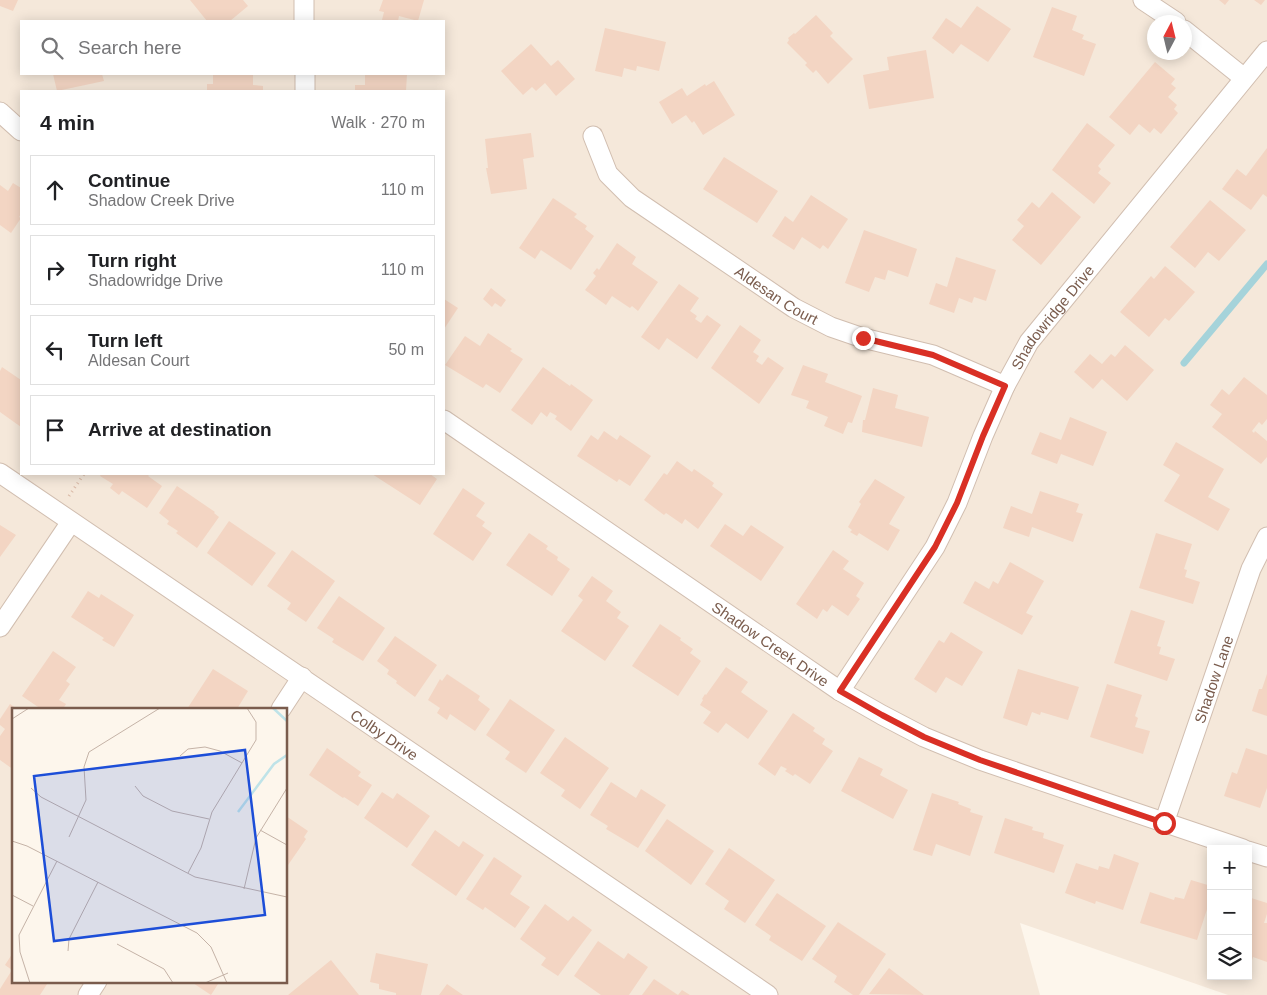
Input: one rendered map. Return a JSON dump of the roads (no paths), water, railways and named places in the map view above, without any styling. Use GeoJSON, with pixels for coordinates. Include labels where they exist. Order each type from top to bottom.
{"type":"FeatureCollection","features":[{"type":"Feature","properties":{"kind":"street"},"geometry":{"type":"LineString","coordinates":[[304,0],[304,20]]}},
{"type":"Feature","properties":{"kind":"street"},"geometry":{"type":"LineString","coordinates":[[1143,0],[1166,15]]}},
{"type":"Feature","properties":{"kind":"street"},"geometry":{"type":"LineString","coordinates":[[1192,36],[1244,78]]}},
{"type":"Feature","properties":{"kind":"street","name":"Shadowridge Drive"},"geometry":{"type":"LineString","coordinates":[[840,691],[935,547],[957,503],[1005,386],[1029,342],[1267,51]]}},
{"type":"Feature","properties":{"kind":"street"},"geometry":{"type":"LineString","coordinates":[[305,75],[305,90]]}},
{"type":"Feature","properties":{"kind":"street"},"geometry":{"type":"LineString","coordinates":[[0,112],[20,130]]}},
{"type":"Feature","properties":{"kind":"street","name":"Aldesan Court"},"geometry":{"type":"LineString","coordinates":[[593,136],[608,174],[632,198],[794,308],[831,327],[863,338],[933,355],[1005,386]]}},
{"type":"Feature","properties":{"kind":"street","name":"Shadow Creek Drive"},"geometry":{"type":"LineString","coordinates":[[445,421],[840,691],[882,715],[924,737],[980,760],[1230,845]]}},
{"type":"Feature","properties":{"kind":"street","name":"Colby Drive"},"geometry":{"type":"LineString","coordinates":[[0,473],[768,995]]}},
{"type":"Feature","properties":{"kind":"street"},"geometry":{"type":"LineString","coordinates":[[0,627],[64,517]]}},
{"type":"Feature","properties":{"kind":"street","name":"Shadow Lane"},"geometry":{"type":"LineString","coordinates":[[1164,823],[1252,569],[1267,537]]}},
{"type":"Feature","properties":{"kind":"street"},"geometry":{"type":"LineString","coordinates":[[282,708],[302,677]]}},
{"type":"Feature","properties":{"kind":"street"},"geometry":{"type":"LineString","coordinates":[[1252,852],[1267,857]]}},
{"type":"Feature","properties":{"kind":"street"},"geometry":{"type":"LineString","coordinates":[[88,995],[96,982]]}},
{"type":"Feature","properties":{"kind":"waterway"},"geometry":{"type":"LineString","coordinates":[[1184,363],[1267,264]]}}]}
